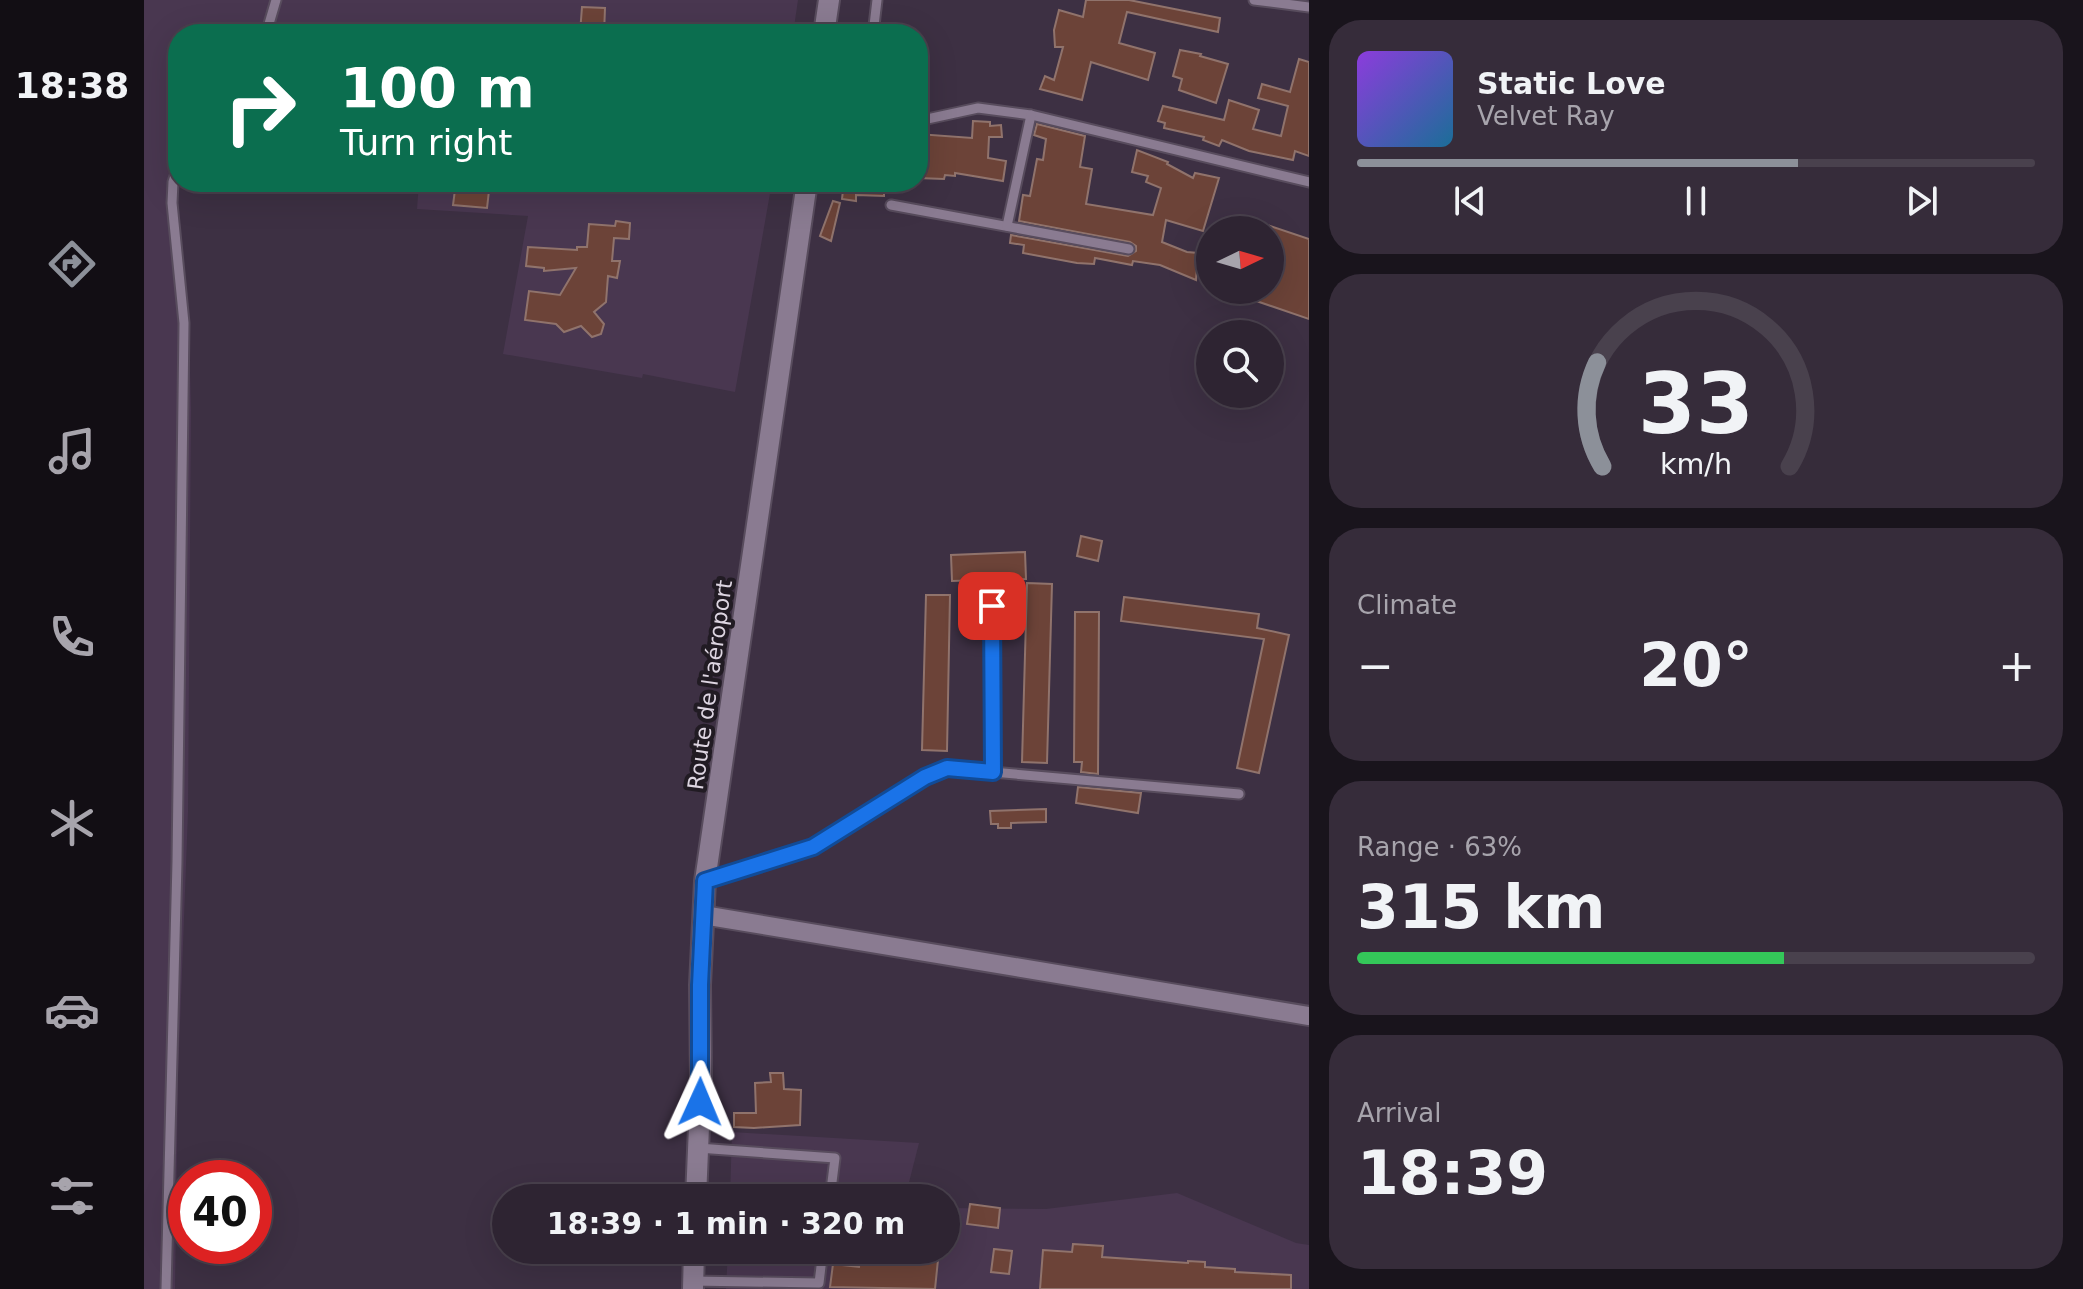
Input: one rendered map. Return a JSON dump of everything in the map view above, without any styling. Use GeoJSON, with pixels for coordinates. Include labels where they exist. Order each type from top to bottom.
{"type":"FeatureCollection","features":[{"type":"Feature","properties":{"kind":"street"},"geometry":{"type":"LineString","coordinates":[[825,24],[829,0]]}},
{"type":"Feature","properties":{"kind":"street","name":"Route de l'aéroport"},"geometry":{"type":"LineString","coordinates":[[697,1184],[705,881],[806,192]]}},
{"type":"Feature","properties":{"kind":"street"},"geometry":{"type":"LineString","coordinates":[[703,915],[1309,1016]]}},
{"type":"Feature","properties":{"kind":"street"},"geometry":{"type":"LineString","coordinates":[[693,1285],[694,1264]]}},
{"type":"Feature","properties":{"kind":"lane"},"geometry":{"type":"LineString","coordinates":[[269,24],[276,0]]}},
{"type":"Feature","properties":{"kind":"lane"},"geometry":{"type":"LineString","coordinates":[[874,24],[877,0]]}},
{"type":"Feature","properties":{"kind":"lane"},"geometry":{"type":"LineString","coordinates":[[1254,0],[1309,7]]}},
{"type":"Feature","properties":{"kind":"lane"},"geometry":{"type":"LineString","coordinates":[[928,119],[978,108],[1031,115],[1309,182]]}},
{"type":"Feature","properties":{"kind":"lane"},"geometry":{"type":"LineString","coordinates":[[1007,226],[1031,115]]}},
{"type":"Feature","properties":{"kind":"lane"},"geometry":{"type":"LineString","coordinates":[[166,1289],[177,862],[184,323],[173,192]]}},
{"type":"Feature","properties":{"kind":"lane"},"geometry":{"type":"LineString","coordinates":[[891,205],[1129,249]]}},
{"type":"Feature","properties":{"kind":"lane"},"geometry":{"type":"LineString","coordinates":[[992,599],[993,772]]}},
{"type":"Feature","properties":{"kind":"lane"},"geometry":{"type":"LineString","coordinates":[[705,881],[813,847],[925,777],[947,768],[1239,794]]}},
{"type":"Feature","properties":{"kind":"lane"},"geometry":{"type":"LineString","coordinates":[[698,1148],[835,1158],[832,1184]]}},
{"type":"Feature","properties":{"kind":"lane"},"geometry":{"type":"LineString","coordinates":[[693,1285],[819,1283],[821,1264]]}},
{"type":"Feature","properties":{"kind":"shaded area"},"geometry":{"type":"Polygon","coordinates":[[[144,0],[798,0],[794,24],[168,24],[168,192],[178,192],[176,203],[189,333],[191,410],[188,812],[177,1160],[168,1160],[168,1264],[175,1264],[175,1289],[144,1289],[144,0]]]}},
{"type":"Feature","properties":{"kind":"shaded area"},"geometry":{"type":"Polygon","coordinates":[[[418,192],[770,192],[735,392],[643,374],[642,378],[503,354],[528,216],[417,209],[418,192]]]}},
{"type":"Feature","properties":{"kind":"shaded area"},"geometry":{"type":"Polygon","coordinates":[[[732,1132],[919,1143],[909,1184],[730,1184],[732,1132]]]}},
{"type":"Feature","properties":{"kind":"shaded area"},"geometry":{"type":"Polygon","coordinates":[[[1177,1193],[1296,1243],[1309,1245],[1309,1289],[726,1289],[727,1264],[960,1264],[960,1208],[1046,1209],[1177,1193]]]}},
{"type":"Feature","properties":{"kind":"building"},"geometry":{"type":"Polygon","coordinates":[[[1086,0],[1129,0],[1220,18],[1218,32],[1127,12],[1119,43],[1155,53],[1148,80],[1091,62],[1082,100],[1040,89],[1045,76],[1054,80],[1063,47],[1055,47],[1054,30],[1059,10],[1083,17],[1086,0]]]}},
{"type":"Feature","properties":{"kind":"building"},"geometry":{"type":"Polygon","coordinates":[[[582,7],[605,8],[604,24],[581,24],[582,7]]]}},
{"type":"Feature","properties":{"kind":"building"},"geometry":{"type":"Polygon","coordinates":[[[1180,50],[1228,64],[1216,103],[1179,90],[1182,79],[1173,76],[1180,50]]]}},
{"type":"Feature","properties":{"kind":"building"},"geometry":{"type":"Polygon","coordinates":[[[1299,59],[1309,62],[1309,156],[1295,151],[1293,160],[1249,151],[1222,140],[1219,146],[1203,140],[1204,137],[1164,128],[1165,123],[1158,121],[1163,106],[1224,120],[1229,100],[1259,110],[1253,129],[1281,136],[1288,106],[1258,98],[1262,84],[1290,92],[1299,59]]]}},
{"type":"Feature","properties":{"kind":"building"},"geometry":{"type":"Polygon","coordinates":[[[973,121],[990,122],[990,126],[1001,125],[1002,137],[989,137],[988,158],[1006,161],[1003,181],[955,173],[955,176],[945,175],[944,179],[928,178],[928,135],[972,138],[973,121]]]}},
{"type":"Feature","properties":{"kind":"building"},"geometry":{"type":"Polygon","coordinates":[[[1037,124],[1085,136],[1080,167],[1092,169],[1086,204],[1153,215],[1161,188],[1146,182],[1148,176],[1132,172],[1137,150],[1168,162],[1193,178],[1195,173],[1219,178],[1208,216],[1196,216],[1196,229],[1166,220],[1162,242],[1196,253],[1196,280],[1160,265],[1133,261],[1132,265],[1095,258],[1094,264],[1077,263],[1023,253],[1024,245],[1010,243],[1011,235],[1128,256],[1136,251],[1136,246],[1130,242],[1019,221],[1023,195],[1030,196],[1037,159],[1043,160],[1046,139],[1034,135],[1037,124]]]}},
{"type":"Feature","properties":{"kind":"building"},"geometry":{"type":"Polygon","coordinates":[[[455,192],[489,192],[487,208],[453,205],[455,192]]]}},
{"type":"Feature","properties":{"kind":"building"},"geometry":{"type":"Polygon","coordinates":[[[843,192],[884,192],[884,196],[856,195],[856,201],[842,199],[843,192]]]}},
{"type":"Feature","properties":{"kind":"building"},"geometry":{"type":"Polygon","coordinates":[[[833,201],[840,203],[831,241],[820,236],[833,201]]]}},
{"type":"Feature","properties":{"kind":"building"},"geometry":{"type":"Polygon","coordinates":[[[616,221],[630,223],[629,239],[614,238],[612,261],[620,261],[617,278],[608,276],[606,302],[594,312],[604,324],[601,334],[592,337],[581,326],[564,332],[556,324],[525,320],[529,291],[560,295],[576,268],[544,271],[544,268],[526,266],[528,247],[577,250],[577,247],[587,247],[589,224],[615,226],[616,221]]]}},
{"type":"Feature","properties":{"kind":"building"},"geometry":{"type":"Polygon","coordinates":[[[1284,231],[1309,239],[1309,319],[1265,304],[1284,304],[1284,231]]]}},
{"type":"Feature","properties":{"kind":"building"},"geometry":{"type":"Polygon","coordinates":[[[1081,536],[1102,541],[1098,561],[1077,556],[1081,536]]]}},
{"type":"Feature","properties":{"kind":"building"},"geometry":{"type":"Polygon","coordinates":[[[1025,552],[1026,579],[1002,580],[1002,585],[980,586],[980,580],[952,581],[951,555],[1025,552]]]}},
{"type":"Feature","properties":{"kind":"building"},"geometry":{"type":"Polygon","coordinates":[[[1027,583],[1052,584],[1047,763],[1022,762],[1027,583]]]}},
{"type":"Feature","properties":{"kind":"building"},"geometry":{"type":"Polygon","coordinates":[[[926,595],[950,595],[947,751],[922,750],[926,595]]]}},
{"type":"Feature","properties":{"kind":"building"},"geometry":{"type":"Polygon","coordinates":[[[1124,597],[1259,614],[1257,628],[1289,635],[1259,773],[1237,768],[1264,639],[1121,621],[1124,597]]]}},
{"type":"Feature","properties":{"kind":"building"},"geometry":{"type":"Polygon","coordinates":[[[1075,612],[1099,612],[1098,774],[1081,772],[1082,762],[1074,762],[1075,612]]]}},
{"type":"Feature","properties":{"kind":"building"},"geometry":{"type":"Polygon","coordinates":[[[1078,787],[1141,793],[1138,813],[1076,803],[1078,787]]]}},
{"type":"Feature","properties":{"kind":"building"},"geometry":{"type":"Polygon","coordinates":[[[1046,809],[1046,822],[1011,823],[1011,828],[998,828],[998,824],[991,824],[990,811],[1046,809]]]}},
{"type":"Feature","properties":{"kind":"building"},"geometry":{"type":"Polygon","coordinates":[[[770,1073],[783,1073],[784,1089],[801,1090],[800,1125],[734,1127],[734,1113],[756,1113],[755,1083],[771,1082],[770,1073]]]}},
{"type":"Feature","properties":{"kind":"building"},"geometry":{"type":"Polygon","coordinates":[[[970,1204],[1000,1208],[998,1228],[967,1224],[970,1204]]]}},
{"type":"Feature","properties":{"kind":"building"},"geometry":{"type":"Polygon","coordinates":[[[1073,1244],[1103,1246],[1102,1257],[1205,1262],[1205,1267],[1235,1269],[1235,1272],[1291,1275],[1291,1289],[1040,1289],[1043,1250],[1072,1252],[1073,1244]]]}},
{"type":"Feature","properties":{"kind":"building"},"geometry":{"type":"Polygon","coordinates":[[[994,1249],[1012,1251],[1009,1274],[991,1272],[994,1249]]]}},
{"type":"Feature","properties":{"kind":"building"},"geometry":{"type":"Polygon","coordinates":[[[833,1264],[859,1267],[859,1264],[938,1264],[935,1289],[830,1287],[833,1264]]]}},
{"type":"Feature","properties":{"kind":"route"},"geometry":{"type":"LineString","coordinates":[[700,1102],[700,985],[705,881],[813,847],[925,777],[947,768],[993,772],[992,606]]}}]}
